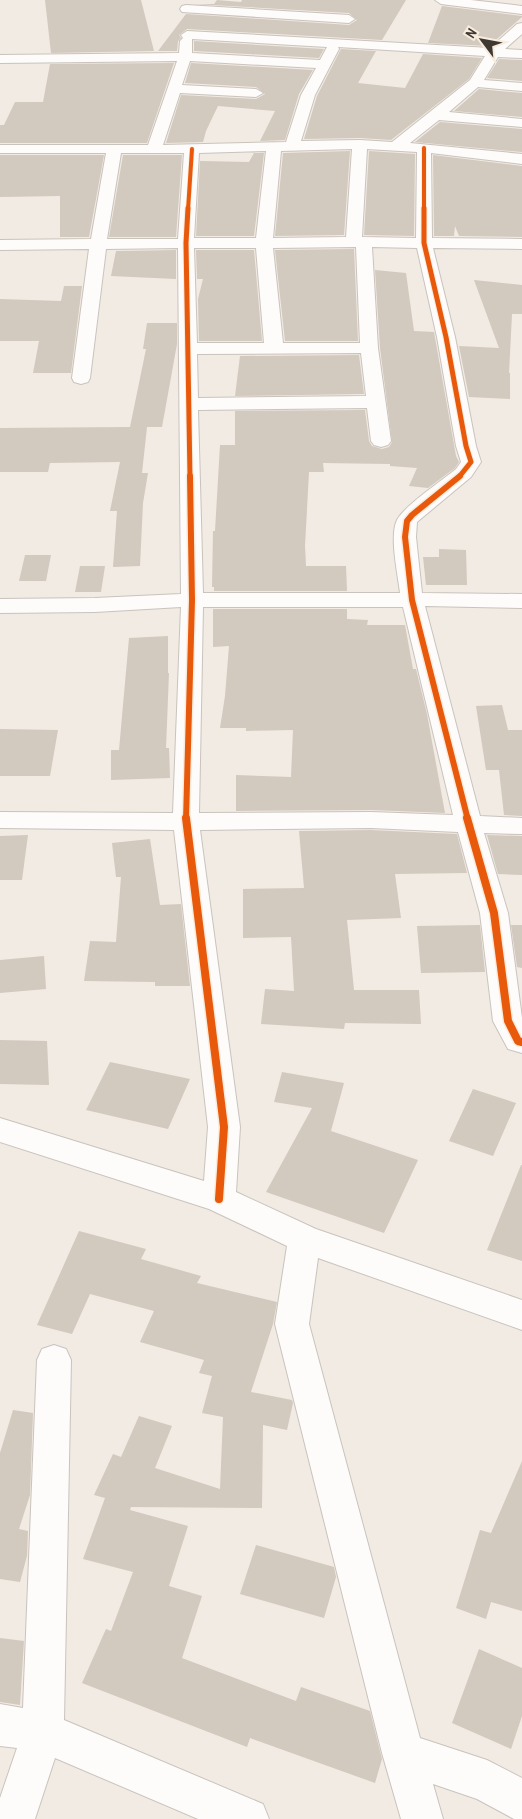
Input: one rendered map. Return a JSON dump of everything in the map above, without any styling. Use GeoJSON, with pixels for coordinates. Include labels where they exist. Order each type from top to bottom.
{"type":"FeatureCollection","features":[{"type":"Feature","properties":{"kind":"street"},"geometry":{"type":"LineString","coordinates":[[442,0],[522,10]]}},
{"type":"Feature","properties":{"kind":"street"},"geometry":{"type":"LineString","coordinates":[[154,149],[185,57],[187,35],[185,4],[349,19]]}},
{"type":"Feature","properties":{"kind":"street"},"geometry":{"type":"LineString","coordinates":[[292,147],[308,95],[323,64],[349,19],[355,4]]}},
{"type":"Feature","properties":{"kind":"street"},"geometry":{"type":"LineString","coordinates":[[396,146],[437,115],[474,83],[494,52],[522,27]]}},
{"type":"Feature","properties":{"kind":"street"},"geometry":{"type":"LineString","coordinates":[[187,35],[522,54]]}},
{"type":"Feature","properties":{"kind":"street"},"geometry":{"type":"LineString","coordinates":[[0,59],[185,57],[323,64]]}},
{"type":"Feature","properties":{"kind":"street"},"geometry":{"type":"LineString","coordinates":[[474,83],[522,87]]}},
{"type":"Feature","properties":{"kind":"street"},"geometry":{"type":"LineString","coordinates":[[175,89],[256,93]]}},
{"type":"Feature","properties":{"kind":"street"},"geometry":{"type":"LineString","coordinates":[[437,115],[522,123]]}},
{"type":"Feature","properties":{"kind":"street"},"geometry":{"type":"LineString","coordinates":[[360,144],[359,242],[369,348],[382,440]]}},
{"type":"Feature","properties":{"kind":"street"},"geometry":{"type":"LineString","coordinates":[[0,149],[274,148],[360,144],[424,148],[522,159]]}},
{"type":"Feature","properties":{"kind":"street"},"geometry":{"type":"LineString","coordinates":[[274,148],[264,243],[274,348]]}},
{"type":"Feature","properties":{"kind":"street"},"geometry":{"type":"LineString","coordinates":[[424,148],[424,243],[446,337],[466,446],[471,462],[464,474],[412,515],[407,521],[405,537],[412,600],[469,824],[494,913],[508,1021],[518,1041],[522,1042]]}},
{"type":"Feature","properties":{"kind":"street"},"geometry":{"type":"LineString","coordinates":[[81,378],[98,244],[114,149]]}},
{"type":"Feature","properties":{"kind":"street"},"geometry":{"type":"LineString","coordinates":[[192,149],[186,244],[192,600],[186,822],[224,1126],[219,1199]]}},
{"type":"Feature","properties":{"kind":"street"},"geometry":{"type":"LineString","coordinates":[[0,246],[359,242],[522,244]]}},
{"type":"Feature","properties":{"kind":"street"},"geometry":{"type":"LineString","coordinates":[[188,349],[369,348]]}},
{"type":"Feature","properties":{"kind":"street"},"geometry":{"type":"LineString","coordinates":[[189,404],[376,402]]}},
{"type":"Feature","properties":{"kind":"street"},"geometry":{"type":"LineString","coordinates":[[0,606],[95,605],[192,600],[449,599],[522,601]]}},
{"type":"Feature","properties":{"kind":"street"},"geometry":{"type":"LineString","coordinates":[[0,820],[186,822],[371,820],[522,826]]}},
{"type":"Feature","properties":{"kind":"street"},"geometry":{"type":"LineString","coordinates":[[0,1130],[219,1199],[304,1239],[522,1316]]}},
{"type":"Feature","properties":{"kind":"street"},"geometry":{"type":"LineString","coordinates":[[304,1239],[292,1324],[403,1753],[422,1819]]}},
{"type":"Feature","properties":{"kind":"street"},"geometry":{"type":"LineString","coordinates":[[14,1819],[43,1732],[54,1360]]}},
{"type":"Feature","properties":{"kind":"street"},"geometry":{"type":"LineString","coordinates":[[0,1725],[43,1732],[248,1819]]}},
{"type":"Feature","properties":{"kind":"street"},"geometry":{"type":"LineString","coordinates":[[403,1753],[487,1781],[522,1801]]}},
{"type":"Feature","properties":{"kind":"building"},"geometry":{"type":"Polygon","coordinates":[[[45,0],[141,0],[154,51],[51,53],[45,0]]]}},
{"type":"Feature","properties":{"kind":"building"},"geometry":{"type":"Polygon","coordinates":[[[217,0],[241,2],[242,0],[406,0],[382,40],[187,29],[179,35],[181,38],[178,41],[177,51],[158,51],[186,14],[349,25],[357,20],[349,13],[194,4],[214,4],[217,0]]]}},
{"type":"Feature","properties":{"kind":"building"},"geometry":{"type":"Polygon","coordinates":[[[442,6],[522,17],[489,46],[428,43],[442,6]]]}},
{"type":"Feature","properties":{"kind":"building"},"geometry":{"type":"Polygon","coordinates":[[[194,41],[324,49],[319,58],[194,51],[194,41]]]}},
{"type":"Feature","properties":{"kind":"building"},"geometry":{"type":"Polygon","coordinates":[[[341,49],[376,51],[358,83],[405,88],[423,54],[482,58],[469,79],[391,140],[360,138],[304,139],[317,96],[341,49]]]}},
{"type":"Feature","properties":{"kind":"building"},"geometry":{"type":"Polygon","coordinates":[[[499,59],[522,60],[522,81],[487,78],[499,59]]]}},
{"type":"Feature","properties":{"kind":"building"},"geometry":{"type":"Polygon","coordinates":[[[174,63],[147,143],[0,143],[0,125],[4,125],[15,102],[43,102],[50,64],[174,63]]]}},
{"type":"Feature","properties":{"kind":"building"},"geometry":{"type":"Polygon","coordinates":[[[191,63],[313,70],[299,94],[285,140],[260,141],[275,111],[218,106],[203,142],[166,143],[181,95],[256,99],[265,94],[256,87],[185,83],[191,63]]]}},
{"type":"Feature","properties":{"kind":"building"},"geometry":{"type":"Polygon","coordinates":[[[479,89],[522,93],[522,117],[454,111],[479,89]]]}},
{"type":"Feature","properties":{"kind":"building"},"geometry":{"type":"Polygon","coordinates":[[[440,122],[522,129],[522,152],[415,142],[440,122]]]}},
{"type":"Feature","properties":{"kind":"building"},"geometry":{"type":"Polygon","coordinates":[[[350,151],[344,235],[275,236],[283,153],[350,151]]]}},
{"type":"Feature","properties":{"kind":"building"},"geometry":{"type":"Polygon","coordinates":[[[369,151],[415,154],[414,236],[364,235],[369,151]]]}},
{"type":"Feature","properties":{"kind":"building"},"geometry":{"type":"Polygon","coordinates":[[[254,153],[264,153],[254,236],[196,236],[200,161],[249,162],[254,153]]]}},
{"type":"Feature","properties":{"kind":"building"},"geometry":{"type":"Polygon","coordinates":[[[0,155],[104,155],[89,237],[60,237],[60,196],[0,197],[0,155]]]}},
{"type":"Feature","properties":{"kind":"building"},"geometry":{"type":"Polygon","coordinates":[[[123,155],[182,155],[176,237],[109,237],[123,155]]]}},
{"type":"Feature","properties":{"kind":"building"},"geometry":{"type":"Polygon","coordinates":[[[433,155],[522,166],[522,237],[459,236],[455,226],[454,236],[434,236],[433,155]]]}},
{"type":"Feature","properties":{"kind":"building"},"geometry":{"type":"Polygon","coordinates":[[[354,249],[358,341],[285,341],[275,250],[354,249]]]}},
{"type":"Feature","properties":{"kind":"building"},"geometry":{"type":"Polygon","coordinates":[[[176,250],[176,279],[111,276],[116,251],[176,250]]]}},
{"type":"Feature","properties":{"kind":"building"},"geometry":{"type":"Polygon","coordinates":[[[196,250],[254,250],[262,341],[199,341],[198,299],[203,279],[197,279],[196,250]]]}},
{"type":"Feature","properties":{"kind":"building"},"geometry":{"type":"Polygon","coordinates":[[[375,270],[406,273],[414,331],[434,332],[456,456],[459,462],[455,468],[428,488],[409,486],[417,468],[390,466],[390,464],[323,463],[324,472],[309,472],[305,546],[306,566],[346,566],[347,591],[214,591],[214,587],[212,587],[213,531],[215,531],[220,445],[235,445],[235,411],[365,410],[369,441],[372,446],[382,449],[389,447],[392,442],[380,348],[375,270]]]}},
{"type":"Feature","properties":{"kind":"building"},"geometry":{"type":"Polygon","coordinates":[[[474,280],[522,285],[522,314],[512,314],[509,373],[510,399],[469,397],[459,346],[499,348],[474,280]]]}},
{"type":"Feature","properties":{"kind":"building"},"geometry":{"type":"Polygon","coordinates":[[[64,286],[82,286],[71,373],[33,373],[39,341],[0,341],[0,299],[61,301],[64,286]]]}},
{"type":"Feature","properties":{"kind":"building"},"geometry":{"type":"Polygon","coordinates":[[[147,323],[177,323],[177,344],[162,427],[147,427],[142,473],[148,473],[143,503],[140,566],[113,567],[117,511],[110,511],[120,462],[50,463],[48,472],[0,472],[0,428],[130,427],[146,349],[143,349],[147,323]]]}},
{"type":"Feature","properties":{"kind":"building"},"geometry":{"type":"Polygon","coordinates":[[[359,355],[364,394],[235,396],[240,356],[359,355]]]}},
{"type":"Feature","properties":{"kind":"building"},"geometry":{"type":"Polygon","coordinates":[[[439,549],[466,550],[467,585],[426,585],[423,557],[439,557],[439,549]]]}},
{"type":"Feature","properties":{"kind":"building"},"geometry":{"type":"Polygon","coordinates":[[[25,555],[51,555],[46,581],[19,581],[25,555]]]}},
{"type":"Feature","properties":{"kind":"building"},"geometry":{"type":"Polygon","coordinates":[[[80,566],[105,566],[101,592],[75,592],[80,566]]]}},
{"type":"Feature","properties":{"kind":"building"},"geometry":{"type":"Polygon","coordinates":[[[213,609],[347,609],[347,619],[368,620],[367,625],[405,625],[413,669],[416,669],[427,714],[445,813],[371,810],[236,811],[236,775],[291,777],[293,730],[246,731],[246,728],[220,728],[229,646],[213,647],[213,609]]]}},
{"type":"Feature","properties":{"kind":"building"},"geometry":{"type":"Polygon","coordinates":[[[168,636],[169,673],[166,748],[169,748],[170,778],[111,780],[111,750],[119,750],[129,638],[168,636]]]}},
{"type":"Feature","properties":{"kind":"building"},"geometry":{"type":"Polygon","coordinates":[[[502,705],[508,730],[522,730],[522,816],[504,815],[499,770],[486,770],[476,706],[502,705]]]}},
{"type":"Feature","properties":{"kind":"building"},"geometry":{"type":"Polygon","coordinates":[[[0,729],[58,730],[50,776],[0,776],[0,729]]]}},
{"type":"Feature","properties":{"kind":"building"},"geometry":{"type":"Polygon","coordinates":[[[371,830],[457,834],[467,873],[395,874],[401,918],[347,920],[354,990],[419,990],[421,1024],[345,1023],[344,1029],[261,1024],[265,989],[294,991],[291,937],[243,938],[243,889],[304,888],[299,831],[371,830]]]}},
{"type":"Feature","properties":{"kind":"building"},"geometry":{"type":"Polygon","coordinates":[[[28,835],[22,880],[0,880],[0,836],[28,835]]]}},
{"type":"Feature","properties":{"kind":"building"},"geometry":{"type":"Polygon","coordinates":[[[487,835],[522,836],[522,875],[498,874],[487,835]]]}},
{"type":"Feature","properties":{"kind":"building"},"geometry":{"type":"Polygon","coordinates":[[[150,839],[160,905],[181,904],[190,986],[155,986],[155,982],[84,981],[90,941],[116,942],[121,877],[116,877],[112,843],[150,839]]]}},
{"type":"Feature","properties":{"kind":"building"},"geometry":{"type":"Polygon","coordinates":[[[480,925],[485,972],[421,973],[417,926],[480,925]]]}},
{"type":"Feature","properties":{"kind":"building"},"geometry":{"type":"Polygon","coordinates":[[[511,925],[522,925],[522,968],[517,967],[511,925]]]}},
{"type":"Feature","properties":{"kind":"building"},"geometry":{"type":"Polygon","coordinates":[[[44,956],[46,989],[0,993],[0,960],[44,956]]]}},
{"type":"Feature","properties":{"kind":"building"},"geometry":{"type":"Polygon","coordinates":[[[0,1040],[47,1041],[49,1085],[0,1084],[0,1040]]]}},
{"type":"Feature","properties":{"kind":"building"},"geometry":{"type":"Polygon","coordinates":[[[110,1062],[190,1079],[168,1129],[86,1110],[110,1062]]]}},
{"type":"Feature","properties":{"kind":"building"},"geometry":{"type":"Polygon","coordinates":[[[282,1072],[344,1083],[331,1131],[418,1160],[384,1233],[266,1192],[312,1108],[274,1102],[282,1072]]]}},
{"type":"Feature","properties":{"kind":"building"},"geometry":{"type":"Polygon","coordinates":[[[473,1089],[516,1103],[493,1156],[449,1141],[473,1089]]]}},
{"type":"Feature","properties":{"kind":"building"},"geometry":{"type":"Polygon","coordinates":[[[522,1165],[522,1261],[487,1250],[522,1165]]]}},
{"type":"Feature","properties":{"kind":"building"},"geometry":{"type":"Polygon","coordinates":[[[79,1231],[146,1249],[141,1259],[201,1276],[197,1283],[277,1302],[273,1324],[251,1392],[292,1400],[293,1403],[287,1430],[263,1425],[262,1508],[131,1507],[130,1510],[188,1526],[169,1586],[202,1596],[182,1658],[296,1701],[301,1687],[370,1711],[382,1759],[375,1783],[250,1738],[247,1747],[82,1683],[106,1629],[111,1631],[133,1572],[83,1559],[105,1498],[94,1495],[113,1454],[121,1457],[139,1416],[172,1426],[155,1468],[220,1489],[223,1417],[202,1413],[212,1376],[199,1373],[204,1360],[140,1342],[154,1311],[90,1294],[72,1334],[37,1325],[79,1231]]]}},
{"type":"Feature","properties":{"kind":"building"},"geometry":{"type":"Polygon","coordinates":[[[13,1410],[33,1413],[30,1495],[19,1529],[28,1531],[27,1556],[20,1582],[0,1579],[0,1453],[13,1410]]]}},
{"type":"Feature","properties":{"kind":"building"},"geometry":{"type":"Polygon","coordinates":[[[522,1461],[522,1611],[491,1602],[486,1619],[456,1608],[480,1530],[491,1533],[522,1461]]]}},
{"type":"Feature","properties":{"kind":"building"},"geometry":{"type":"Polygon","coordinates":[[[256,1545],[334,1567],[336,1577],[324,1618],[240,1594],[256,1545]]]}},
{"type":"Feature","properties":{"kind":"building"},"geometry":{"type":"Polygon","coordinates":[[[0,1638],[24,1641],[20,1705],[0,1702],[0,1638]]]}},
{"type":"Feature","properties":{"kind":"building"},"geometry":{"type":"Polygon","coordinates":[[[479,1649],[522,1668],[522,1716],[511,1749],[452,1723],[479,1649]]]}},
{"type":"Feature","properties":{"kind":"cycle path"},"geometry":{"type":"LineString","coordinates":[[424,148],[424,243],[446,337],[466,446],[471,462],[464,473],[412,515],[407,521],[405,537],[412,600],[469,825],[494,913],[508,1021],[518,1041],[522,1042]]}},
{"type":"Feature","properties":{"kind":"cycle path"},"geometry":{"type":"LineString","coordinates":[[192,149],[186,243],[192,600],[186,822],[224,1127],[219,1199]]}}]}
